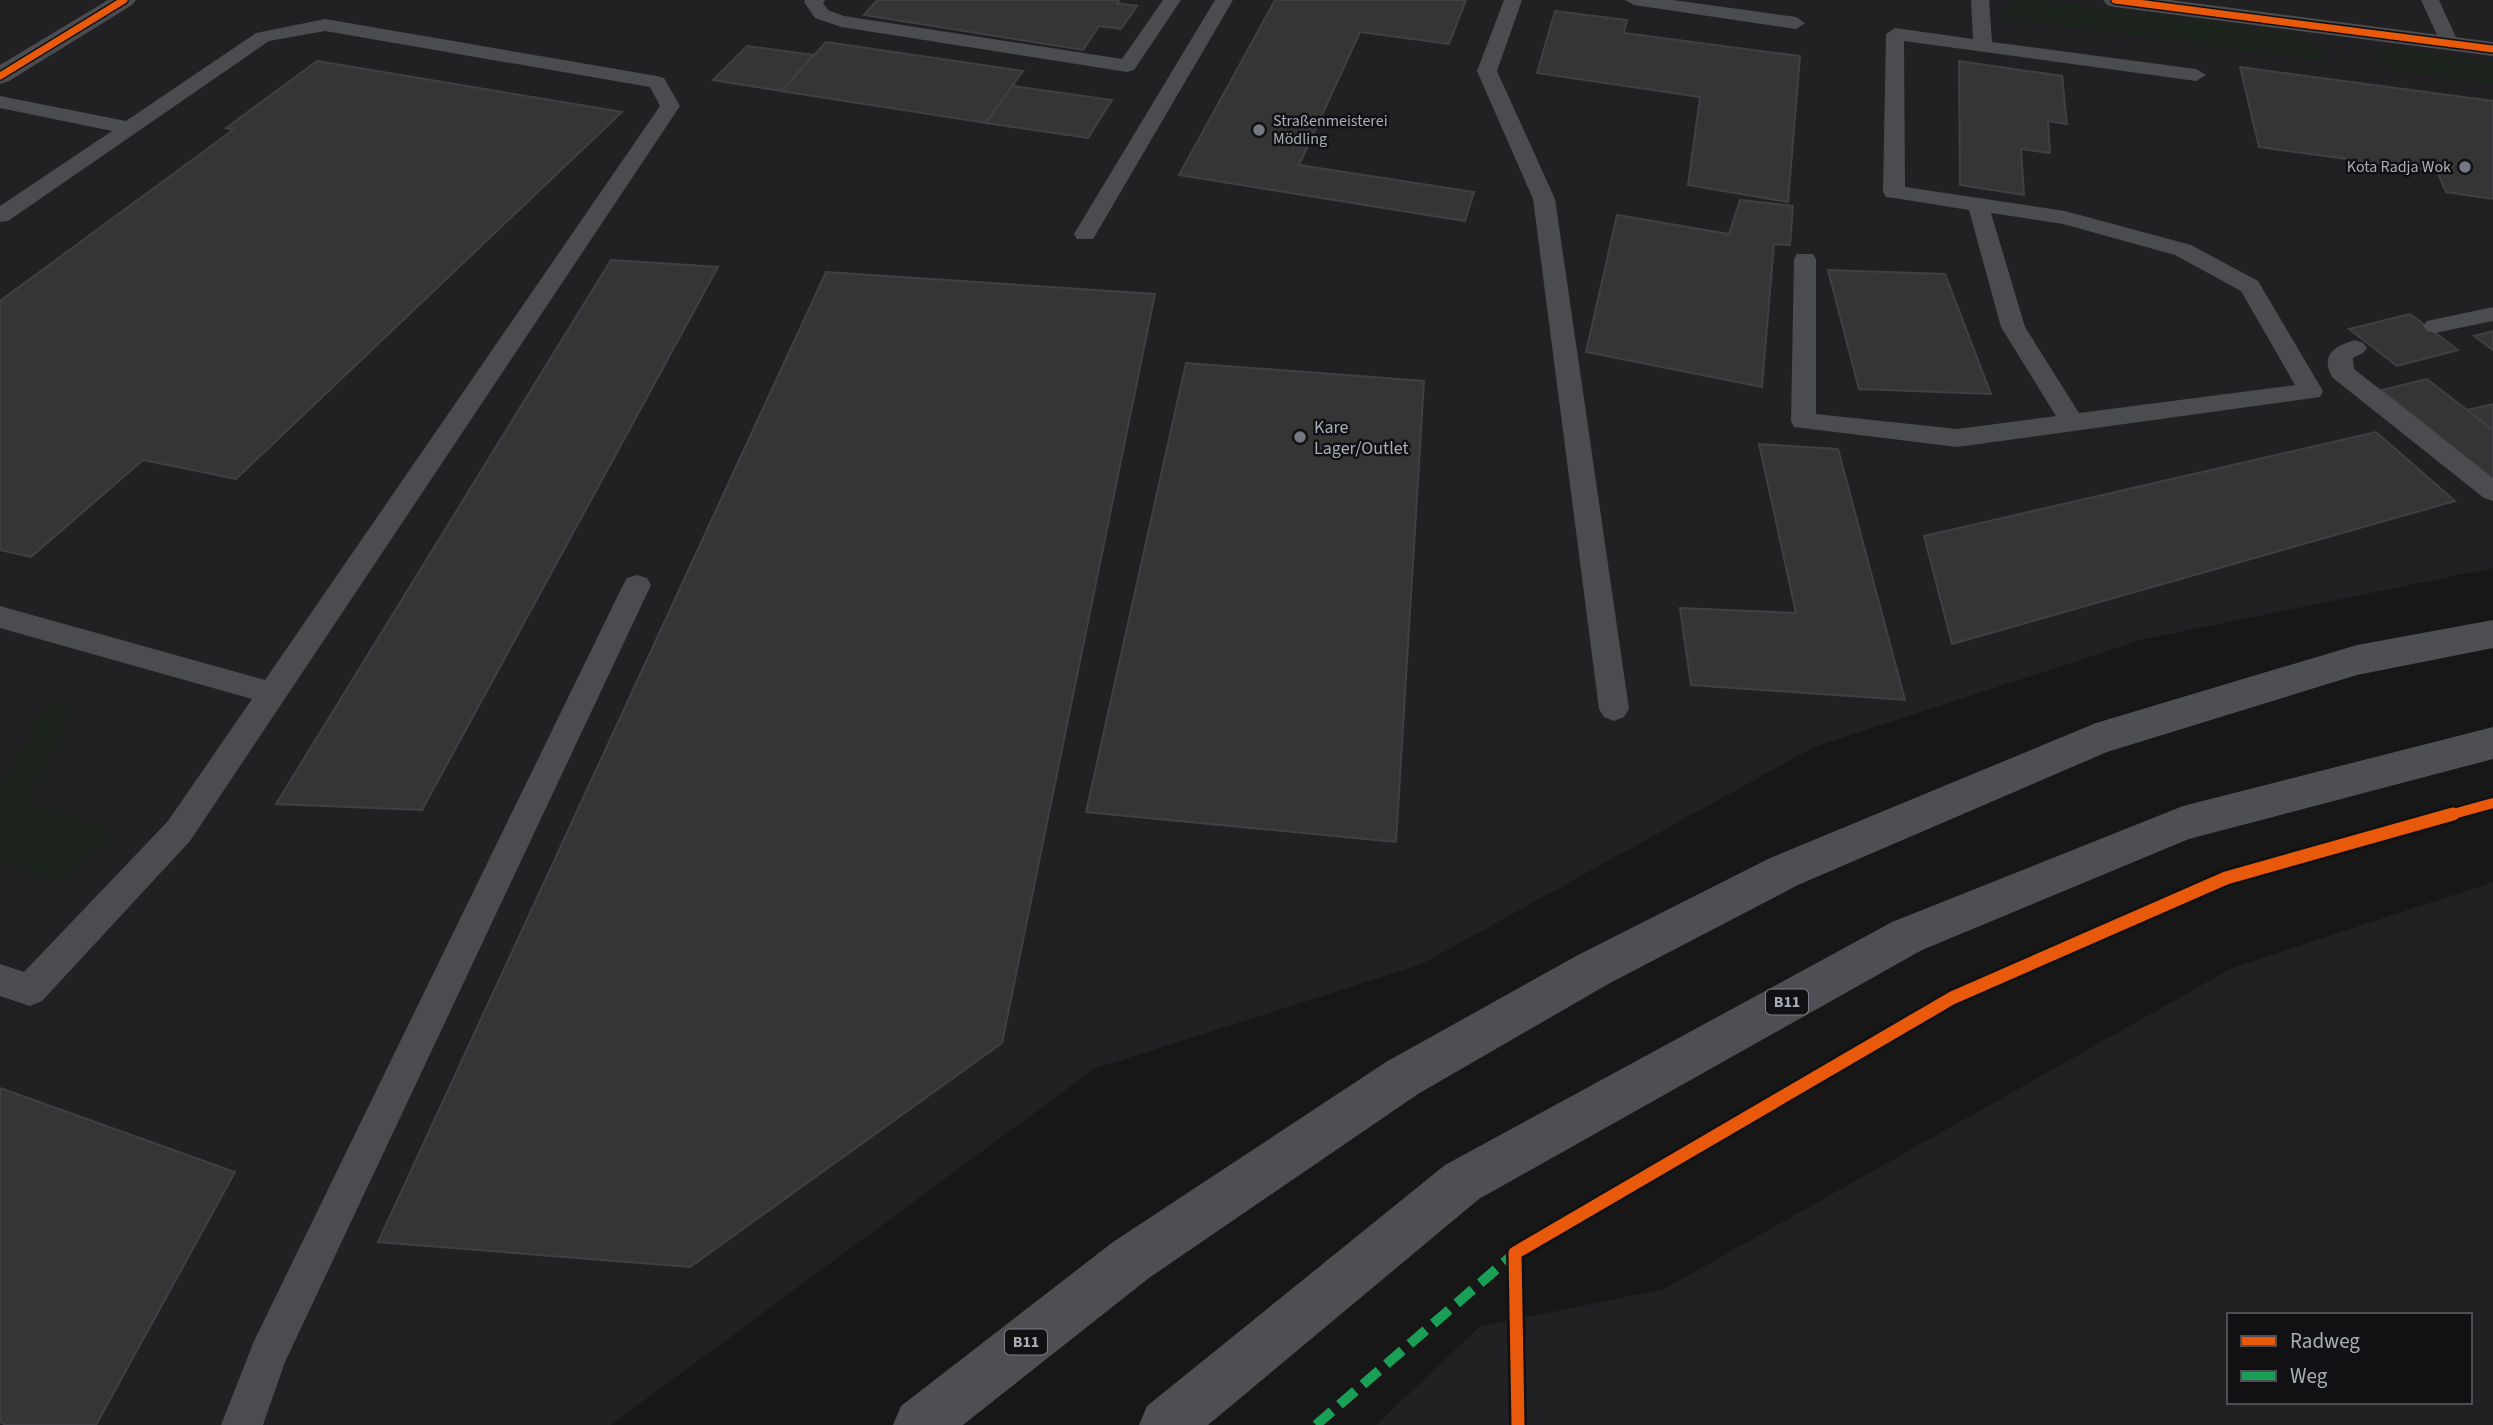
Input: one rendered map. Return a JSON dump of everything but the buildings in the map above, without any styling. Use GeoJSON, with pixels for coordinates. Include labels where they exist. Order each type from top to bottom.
{"type":"FeatureCollection","features":[{"type":"Feature","properties":{"kind":"main road","name":"B11"},"geometry":{"type":"LineString","coordinates":[[920,1425],[1131,1260],[1402,1078],[1594,969],[1783,872],[2096,739],[2357,660],[2493,634]]}},
{"type":"Feature","properties":{"kind":"main road","name":"B11"},"geometry":{"type":"LineString","coordinates":[[1166,1425],[1462,1182],[1907,936],[2183,823],[2493,743]]}},
{"type":"Feature","properties":{"kind":"street"},"geometry":{"type":"LineString","coordinates":[[0,76],[124,0]]}},
{"type":"Feature","properties":{"kind":"street"},"geometry":{"type":"LineString","coordinates":[[2115,0],[2493,49]]}},
{"type":"Feature","properties":{"kind":"lane"},"geometry":{"type":"LineString","coordinates":[[816,0],[813,2],[821,14],[841,21],[1127,66],[1172,0]]}},
{"type":"Feature","properties":{"kind":"lane"},"geometry":{"type":"LineString","coordinates":[[1085,234],[1224,0]]}},
{"type":"Feature","properties":{"kind":"lane"},"geometry":{"type":"LineString","coordinates":[[1513,0],[1487,71],[1544,199],[1614,709]]}},
{"type":"Feature","properties":{"kind":"lane"},"geometry":{"type":"LineString","coordinates":[[1634,0],[1796,23]]}},
{"type":"Feature","properties":{"kind":"lane"},"geometry":{"type":"LineString","coordinates":[[1980,0],[1983,46]]}},
{"type":"Feature","properties":{"kind":"lane"},"geometry":{"type":"LineString","coordinates":[[2430,0],[2450,44]]}},
{"type":"Feature","properties":{"kind":"lane"},"geometry":{"type":"LineString","coordinates":[[0,216],[263,37],[325,25],[657,82],[670,106],[178,831],[30,990],[0,980]]}},
{"type":"Feature","properties":{"kind":"lane"},"geometry":{"type":"LineString","coordinates":[[1805,259],[1803,421],[1957,438],[2311,391],[2250,285],[2183,250],[2065,218],[1894,192],[1895,34],[2196,75]]}},
{"type":"Feature","properties":{"kind":"lane"},"geometry":{"type":"LineString","coordinates":[[0,102],[128,128]]}},
{"type":"Feature","properties":{"kind":"lane"},"geometry":{"type":"LineString","coordinates":[[1978,205],[2013,327],[2071,422]]}},
{"type":"Feature","properties":{"kind":"lane"},"geometry":{"type":"LineString","coordinates":[[2435,326],[2493,314]]}},
{"type":"Feature","properties":{"kind":"lane"},"geometry":{"type":"LineString","coordinates":[[2355,348],[2341,354],[2342,372],[2493,492]]}},
{"type":"Feature","properties":{"kind":"lane"},"geometry":{"type":"LineString","coordinates":[[242,1425],[268,1355],[637,585]]}},
{"type":"Feature","properties":{"kind":"lane"},"geometry":{"type":"LineString","coordinates":[[0,617],[272,693]]}},
{"type":"Feature","properties":{"kind":"shaded area"},"geometry":{"type":"Polygon","coordinates":[[[0,0],[2493,0],[2493,568],[2141,640],[1814,747],[1422,964],[1094,1069],[611,1425],[0,1425],[0,0]]]}},
{"type":"Feature","properties":{"kind":"shaded area"},"geometry":{"type":"Polygon","coordinates":[[[2019,0],[2044,0],[2291,32],[2322,50],[2324,61],[2003,18],[2005,9],[2019,0]]]}},
{"type":"Feature","properties":{"kind":"shaded area"},"geometry":{"type":"Polygon","coordinates":[[[2393,46],[2493,63],[2493,84],[2401,72],[2373,57],[2379,49],[2393,46]]]}},
{"type":"Feature","properties":{"kind":"shaded area"},"geometry":{"type":"Polygon","coordinates":[[[48,702],[73,710],[27,801],[107,827],[103,845],[60,882],[0,862],[0,789],[48,702]]]}},
{"type":"Feature","properties":{"kind":"shaded area"},"geometry":{"type":"Polygon","coordinates":[[[2493,882],[2493,1425],[1376,1425],[1479,1327],[1664,1289],[2232,968],[2493,882]]]}},
{"type":"Feature","properties":{"kind":"marked path"},"geometry":{"type":"LineString","coordinates":[[1316,1425],[1515,1253]]}},
{"type":"Feature","properties":{"kind":"cycle path"},"geometry":{"type":"LineString","coordinates":[[0,76],[124,0]]}},
{"type":"Feature","properties":{"kind":"cycle path"},"geometry":{"type":"LineString","coordinates":[[2115,0],[2493,49]]}},
{"type":"Feature","properties":{"kind":"cycle path"},"geometry":{"type":"LineString","coordinates":[[1518,1425],[1515,1253],[1952,998],[2226,878],[2493,803]]}},
{"type":"Feature","properties":{"kind":"place","name":"Straßenmeisterei Mödling"},"geometry":{"type":"Point","coordinates":[1259,130]}},
{"type":"Feature","properties":{"kind":"place","name":"Kota Radja Wok"},"geometry":{"type":"Point","coordinates":[2465,167]}},
{"type":"Feature","properties":{"kind":"place","name":"Kare Lager/Outlet"},"geometry":{"type":"Point","coordinates":[1300,437]}}]}
